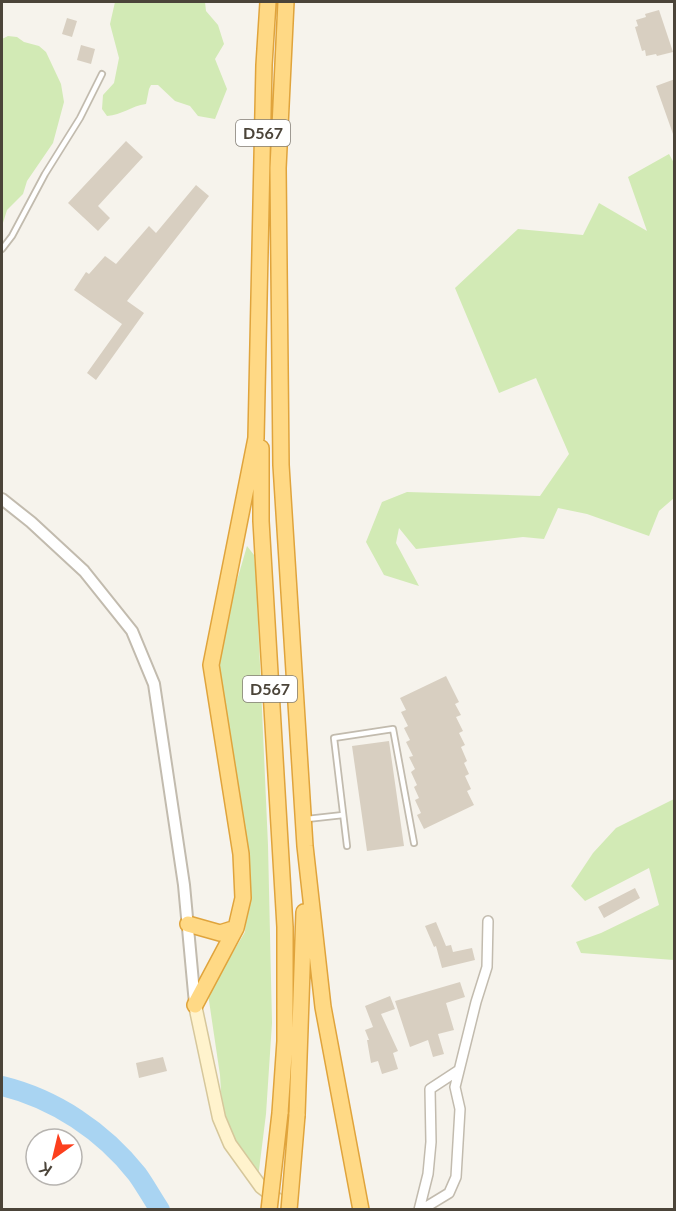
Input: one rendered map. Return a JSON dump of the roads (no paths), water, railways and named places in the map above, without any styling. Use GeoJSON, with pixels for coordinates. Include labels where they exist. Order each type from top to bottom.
{"type":"FeatureCollection","features":[{"type":"Feature","properties":{"kind":"highway","name":"D567"},"geometry":{"type":"LineString","coordinates":[[267,2],[260,265],[261,521],[285,927],[285,1041],[280,1113],[269,1209]]}},
{"type":"Feature","properties":{"kind":"highway","name":"D567"},"geometry":{"type":"LineString","coordinates":[[286,2],[278,168],[280,465],[305,846],[303,983],[290,1209]]}},
{"type":"Feature","properties":{"kind":"highway"},"geometry":{"type":"LineString","coordinates":[[195,1005],[236,928],[243,898],[241,854],[211,665],[256,438],[260,265]]}},
{"type":"Feature","properties":{"kind":"highway"},"geometry":{"type":"LineString","coordinates":[[305,846],[323,1007],[361,1209]]}},
{"type":"Feature","properties":{"kind":"highway"},"geometry":{"type":"LineString","coordinates":[[188,924],[220,933],[236,928]]}},
{"type":"Feature","properties":{"kind":"main road"},"geometry":{"type":"LineString","coordinates":[[195,1005],[219,1118],[230,1144],[261,1186],[290,1209]]}},
{"type":"Feature","properties":{"kind":"street"},"geometry":{"type":"LineString","coordinates":[[2,499],[32,522],[84,571],[132,631],[154,684],[184,885],[195,1005]]}},
{"type":"Feature","properties":{"kind":"street"},"geometry":{"type":"LineString","coordinates":[[420,1209],[449,1193],[456,1177],[460,1109],[455,1087],[487,967],[489,921]]}},
{"type":"Feature","properties":{"kind":"street"},"geometry":{"type":"LineString","coordinates":[[420,1209],[432,1143],[430,1089],[459,1070]]}},
{"type":"Feature","properties":{"kind":"lane"},"geometry":{"type":"LineString","coordinates":[[2,249],[12,236],[45,174],[80,118],[102,74]]}},
{"type":"Feature","properties":{"kind":"lane"},"geometry":{"type":"LineString","coordinates":[[347,846],[334,738],[393,729],[414,843]]}},
{"type":"Feature","properties":{"kind":"lane"},"geometry":{"type":"LineString","coordinates":[[304,820],[343,815]]}},
{"type":"Feature","properties":{"kind":"waterway"},"geometry":{"type":"LineString","coordinates":[[2,1086],[41,1099],[77,1119],[93,1131],[124,1158],[160,1210]]}}]}
